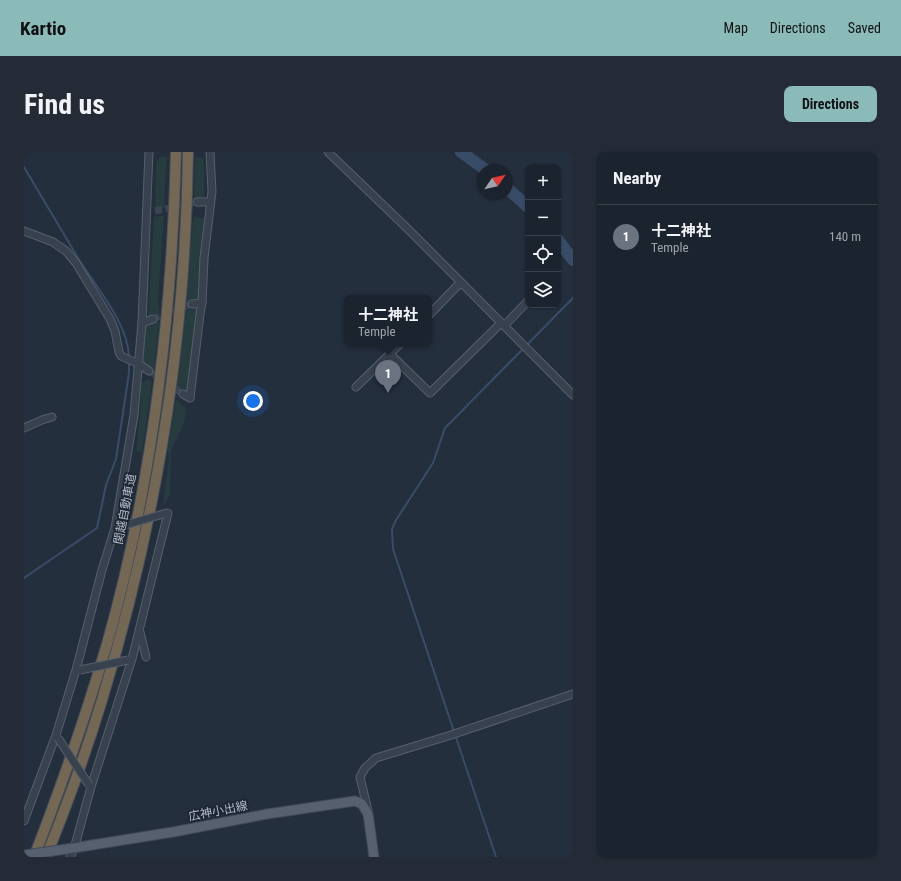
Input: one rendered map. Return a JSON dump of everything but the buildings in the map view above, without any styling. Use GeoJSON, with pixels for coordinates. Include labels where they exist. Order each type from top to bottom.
{"type":"FeatureCollection","features":[{"type":"Feature","properties":{"kind":"highway","name":"関越自動車道"},"geometry":{"type":"LineString","coordinates":[[34,857],[54,806],[92,694],[107,642],[132,539],[155,418],[162,364],[168,304],[176,152]]}},
{"type":"Feature","properties":{"kind":"highway","name":"関越自動車道"},"geometry":{"type":"LineString","coordinates":[[46,857],[86,752],[102,700],[131,593],[154,485],[173,367],[180,302],[188,181],[188,152]]}},
{"type":"Feature","properties":{"kind":"main road","name":"広神小出線"},"geometry":{"type":"LineString","coordinates":[[24,855],[70,852],[267,814],[355,801],[362,804],[368,814]]}},
{"type":"Feature","properties":{"kind":"main road"},"geometry":{"type":"LineString","coordinates":[[368,814],[374,857]]}},
{"type":"Feature","properties":{"kind":"street"},"geometry":{"type":"LineString","coordinates":[[24,821],[57,736],[78,670],[102,570],[117,528],[134,415],[139,364],[151,211],[149,152]]}},
{"type":"Feature","properties":{"kind":"street"},"geometry":{"type":"LineString","coordinates":[[328,152],[411,232],[573,395]]}},
{"type":"Feature","properties":{"kind":"street"},"geometry":{"type":"LineString","coordinates":[[183,394],[190,398],[202,303],[204,258],[212,192],[212,154]]}},
{"type":"Feature","properties":{"kind":"street"},"geometry":{"type":"LineString","coordinates":[[197,202],[210,202]]}},
{"type":"Feature","properties":{"kind":"street"},"geometry":{"type":"LineString","coordinates":[[24,231],[52,242],[66,251],[76,263],[110,319],[115,330],[121,356],[139,364],[149,371]]}},
{"type":"Feature","properties":{"kind":"street"},"geometry":{"type":"LineString","coordinates":[[432,312],[460,283]]}},
{"type":"Feature","properties":{"kind":"street"},"geometry":{"type":"LineString","coordinates":[[192,304],[202,303]]}},
{"type":"Feature","properties":{"kind":"street"},"geometry":{"type":"LineString","coordinates":[[390,354],[430,393],[525,304]]}},
{"type":"Feature","properties":{"kind":"street"},"geometry":{"type":"LineString","coordinates":[[142,323],[153,319]]}},
{"type":"Feature","properties":{"kind":"street"},"geometry":{"type":"LineString","coordinates":[[356,388],[397,347]]}},
{"type":"Feature","properties":{"kind":"street"},"geometry":{"type":"LineString","coordinates":[[24,428],[52,417]]}},
{"type":"Feature","properties":{"kind":"street"},"geometry":{"type":"LineString","coordinates":[[70,852],[139,630],[168,512],[117,528]]}},
{"type":"Feature","properties":{"kind":"street"},"geometry":{"type":"LineString","coordinates":[[139,630],[146,657]]}},
{"type":"Feature","properties":{"kind":"street"},"geometry":{"type":"LineString","coordinates":[[78,670],[130,660]]}},
{"type":"Feature","properties":{"kind":"street"},"geometry":{"type":"LineString","coordinates":[[368,814],[360,778],[365,768],[376,758],[448,736],[573,694]]}},
{"type":"Feature","properties":{"kind":"street"},"geometry":{"type":"LineString","coordinates":[[57,736],[90,786]]}},
{"type":"Feature","properties":{"kind":"green space"},"geometry":{"type":"Polygon","coordinates":[[[161,157],[167,157],[164,208],[157,209],[155,203],[156,164],[157,160],[161,157]]]}},
{"type":"Feature","properties":{"kind":"green space"},"geometry":{"type":"Polygon","coordinates":[[[195,157],[204,158],[204,200],[194,202],[195,157]]]}},
{"type":"Feature","properties":{"kind":"green space"},"geometry":{"type":"Polygon","coordinates":[[[156,216],[164,216],[158,301],[160,313],[148,318],[154,218],[156,216]]]}},
{"type":"Feature","properties":{"kind":"green space"},"geometry":{"type":"Polygon","coordinates":[[[193,217],[205,218],[203,252],[199,300],[186,305],[193,217]]]}},
{"type":"Feature","properties":{"kind":"green space"},"geometry":{"type":"Polygon","coordinates":[[[197,307],[198,317],[189,390],[184,393],[177,389],[186,311],[197,307]]]}},
{"type":"Feature","properties":{"kind":"green space"},"geometry":{"type":"Polygon","coordinates":[[[159,321],[154,372],[143,362],[146,327],[159,321]]]}},
{"type":"Feature","properties":{"kind":"green space"},"geometry":{"type":"Polygon","coordinates":[[[149,379],[152,382],[142,452],[136,451],[141,404],[141,384],[149,379]]]}},
{"type":"Feature","properties":{"kind":"green space"},"geometry":{"type":"Polygon","coordinates":[[[176,400],[186,409],[184,423],[171,450],[170,494],[163,505],[169,456],[168,449],[176,400]]]}},
{"type":"Feature","properties":{"kind":"waterway"},"geometry":{"type":"LineString","coordinates":[[461,152],[478,164]]}},
{"type":"Feature","properties":{"kind":"waterway"},"geometry":{"type":"LineString","coordinates":[[24,167],[78,258],[117,318],[123,331],[129,357]]}},
{"type":"Feature","properties":{"kind":"waterway"},"geometry":{"type":"LineString","coordinates":[[513,193],[525,204]]}},
{"type":"Feature","properties":{"kind":"waterway"},"geometry":{"type":"LineString","coordinates":[[561,244],[573,260]]}},
{"type":"Feature","properties":{"kind":"waterway"},"geometry":{"type":"LineString","coordinates":[[496,857],[393,549],[392,529],[396,520],[433,463],[445,428],[573,298]]}},
{"type":"Feature","properties":{"kind":"waterway"},"geometry":{"type":"LineString","coordinates":[[24,578],[97,528],[106,485],[116,459],[129,373],[129,361]]}},
{"type":"Feature","properties":{"kind":"tunnel"},"geometry":{"type":"LineString","coordinates":[[155,211],[197,202]]}},
{"type":"Feature","properties":{"kind":"tunnel"},"geometry":{"type":"LineString","coordinates":[[153,319],[192,304]]}},
{"type":"Feature","properties":{"kind":"tunnel"},"geometry":{"type":"LineString","coordinates":[[149,371],[183,394]]}},
{"type":"Feature","properties":{"kind":"place","name":"十二神社"},"geometry":{"type":"Point","coordinates":[388,393]}}]}
